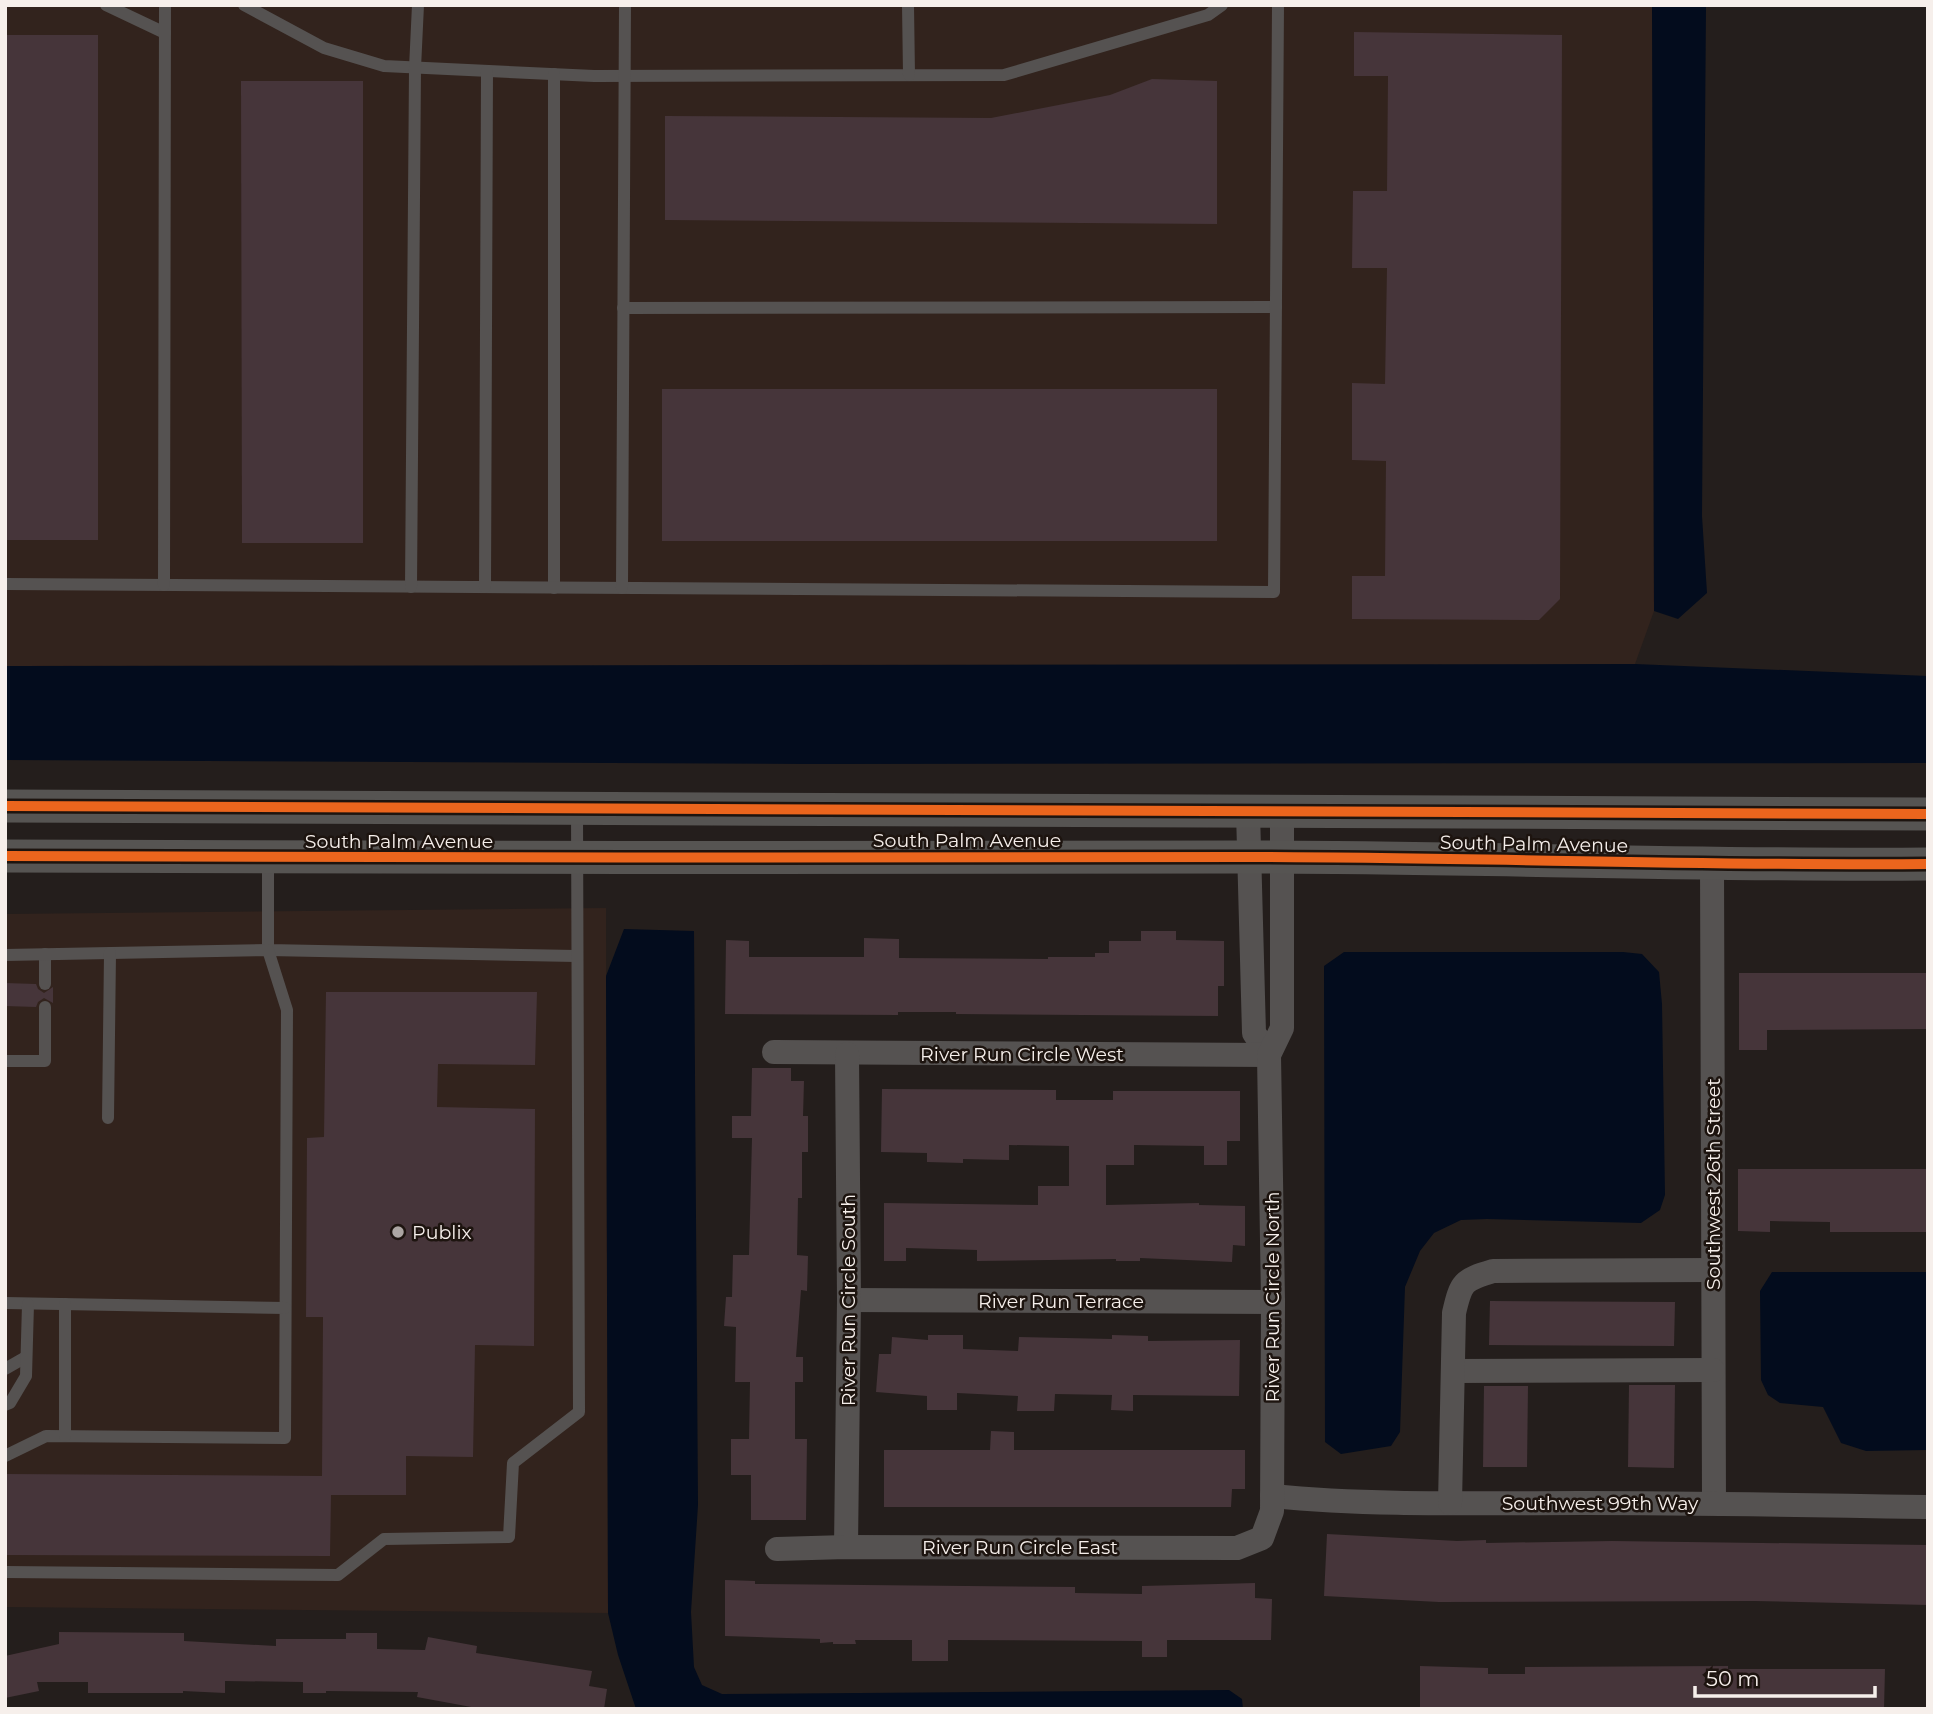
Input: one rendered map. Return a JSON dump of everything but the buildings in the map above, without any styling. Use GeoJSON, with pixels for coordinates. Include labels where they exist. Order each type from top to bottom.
{"type":"FeatureCollection","features":[{"type":"Feature","properties":{"kind":"main road","name":"South Palm Avenue"},"geometry":{"type":"LineString","coordinates":[[5,806],[1248,812],[1724,811],[1928,814]]}},
{"type":"Feature","properties":{"kind":"main road","name":"South Palm Avenue"},"geometry":{"type":"LineString","coordinates":[[5,856],[268,859],[1248,857],[1712,865],[1928,864]]}},
{"type":"Feature","properties":{"kind":"street","name":"River Run Circle North"},"geometry":{"type":"LineString","coordinates":[[1248,812],[1254,1033],[1269,1055]]}},
{"type":"Feature","properties":{"kind":"street","name":"River Run Circle North"},"geometry":{"type":"LineString","coordinates":[[1262,1538],[1272,1511],[1273,1302],[1269,1055],[1282,1028],[1282,812]]}},
{"type":"Feature","properties":{"kind":"street","name":"Southwest 26th Street"},"geometry":{"type":"LineString","coordinates":[[1712,865],[1714,1503]]}},
{"type":"Feature","properties":{"kind":"street","name":"River Run Circle West"},"geometry":{"type":"LineString","coordinates":[[774,1052],[1269,1055]]}},
{"type":"Feature","properties":{"kind":"street","name":"River Run Circle South"},"geometry":{"type":"LineString","coordinates":[[846,1547],[849,1300],[847,1054]]}},
{"type":"Feature","properties":{"kind":"street"},"geometry":{"type":"LineString","coordinates":[[1450,1503],[1454,1313],[1460,1287],[1471,1277],[1493,1271],[1713,1270]]}},
{"type":"Feature","properties":{"kind":"street","name":"River Run Terrace"},"geometry":{"type":"LineString","coordinates":[[849,1300],[1273,1302]]}},
{"type":"Feature","properties":{"kind":"street"},"geometry":{"type":"LineString","coordinates":[[1453,1371],[1713,1370]]}},
{"type":"Feature","properties":{"kind":"street","name":"Southwest 99th Way"},"geometry":{"type":"LineString","coordinates":[[1272,1496],[1315,1500],[1450,1503],[1714,1503],[1928,1507]]}},
{"type":"Feature","properties":{"kind":"street","name":"River Run Circle East"},"geometry":{"type":"LineString","coordinates":[[777,1549],[1237,1548],[1262,1538]]}},
{"type":"Feature","properties":{"kind":"lane"},"geometry":{"type":"LineString","coordinates":[[106,5],[165,33]]}},
{"type":"Feature","properties":{"kind":"lane"},"geometry":{"type":"LineString","coordinates":[[164,585],[165,5]]}},
{"type":"Feature","properties":{"kind":"lane"},"geometry":{"type":"LineString","coordinates":[[244,5],[324,48],[384,66],[624,76],[1004,75],[1208,15],[1222,5]]}},
{"type":"Feature","properties":{"kind":"lane"},"geometry":{"type":"LineString","coordinates":[[411,587],[415,68],[418,5]]}},
{"type":"Feature","properties":{"kind":"lane"},"geometry":{"type":"LineString","coordinates":[[622,588],[625,5]]}},
{"type":"Feature","properties":{"kind":"lane"},"geometry":{"type":"LineString","coordinates":[[908,5],[909,75]]}},
{"type":"Feature","properties":{"kind":"lane"},"geometry":{"type":"LineString","coordinates":[[5,584],[1274,592],[1278,5]]}},
{"type":"Feature","properties":{"kind":"lane"},"geometry":{"type":"LineString","coordinates":[[485,587],[487,71]]}},
{"type":"Feature","properties":{"kind":"lane"},"geometry":{"type":"LineString","coordinates":[[554,74],[554,587]]}},
{"type":"Feature","properties":{"kind":"lane"},"geometry":{"type":"LineString","coordinates":[[623,308],[1276,307]]}},
{"type":"Feature","properties":{"kind":"lane"},"geometry":{"type":"LineString","coordinates":[[5,1572],[338,1575],[384,1539],[509,1536],[513,1464],[579,1412],[576,956],[578,810]]}},
{"type":"Feature","properties":{"kind":"lane"},"geometry":{"type":"LineString","coordinates":[[5,1455],[46,1436],[285,1438],[287,1010],[268,950],[268,859]]}},
{"type":"Feature","properties":{"kind":"lane"},"geometry":{"type":"LineString","coordinates":[[5,955],[268,950],[576,956]]}},
{"type":"Feature","properties":{"kind":"lane"},"geometry":{"type":"LineString","coordinates":[[108,1118],[110,953]]}},
{"type":"Feature","properties":{"kind":"lane"},"geometry":{"type":"LineString","coordinates":[[44,954],[45,984]]}},
{"type":"Feature","properties":{"kind":"lane"},"geometry":{"type":"LineString","coordinates":[[5,1061],[45,1061],[45,1007]]}},
{"type":"Feature","properties":{"kind":"lane"},"geometry":{"type":"LineString","coordinates":[[5,1303],[285,1308]]}},
{"type":"Feature","properties":{"kind":"lane"},"geometry":{"type":"LineString","coordinates":[[5,1405],[10,1403],[26,1376],[28,1304]]}},
{"type":"Feature","properties":{"kind":"lane"},"geometry":{"type":"LineString","coordinates":[[65,1304],[65,1436]]}},
{"type":"Feature","properties":{"kind":"lane"},"geometry":{"type":"LineString","coordinates":[[5,1369],[26,1357]]}},
{"type":"Feature","properties":{"kind":"shaded area"},"geometry":{"type":"Polygon","coordinates":[[[5,5],[1652,5],[1654,611],[1635,664],[5,666],[5,5]]]}},
{"type":"Feature","properties":{"kind":"shaded area"},"geometry":{"type":"Polygon","coordinates":[[[606,908],[608,1613],[5,1607],[5,914],[606,908]]]}},
{"type":"Feature","properties":{"kind":"water"},"geometry":{"type":"Polygon","coordinates":[[[1652,5],[1706,5],[1702,516],[1707,593],[1678,619],[1654,611],[1652,5]]]}},
{"type":"Feature","properties":{"kind":"water"},"geometry":{"type":"Polygon","coordinates":[[[1635,664],[1928,676],[1928,763],[809,764],[5,760],[5,666],[1635,664]]]}},
{"type":"Feature","properties":{"kind":"water"},"geometry":{"type":"Polygon","coordinates":[[[624,929],[694,931],[698,1505],[691,1612],[694,1667],[702,1685],[722,1694],[1229,1690],[1242,1699],[1243,1709],[636,1709],[618,1655],[608,1613],[606,976],[624,929]]]}},
{"type":"Feature","properties":{"kind":"water"},"geometry":{"type":"Polygon","coordinates":[[[1344,952],[1642,954],[1659,972],[1662,1004],[1665,1195],[1660,1210],[1641,1223],[1461,1220],[1434,1233],[1420,1251],[1405,1287],[1400,1432],[1391,1446],[1341,1454],[1325,1442],[1324,966],[1344,952]]]}},
{"type":"Feature","properties":{"kind":"water"},"geometry":{"type":"Polygon","coordinates":[[[1772,1272],[1928,1272],[1928,1450],[1866,1451],[1841,1443],[1823,1407],[1780,1403],[1768,1395],[1761,1380],[1760,1291],[1772,1272]]]}},
{"type":"Feature","properties":{"kind":"cycle path"},"geometry":{"type":"LineString","coordinates":[[5,806],[1928,814]]}},
{"type":"Feature","properties":{"kind":"cycle path"},"geometry":{"type":"LineString","coordinates":[[5,856],[1242,857],[1928,864]]}},
{"type":"Feature","properties":{"kind":"place","name":"Publix"},"geometry":{"type":"Point","coordinates":[398,1232]}}]}
